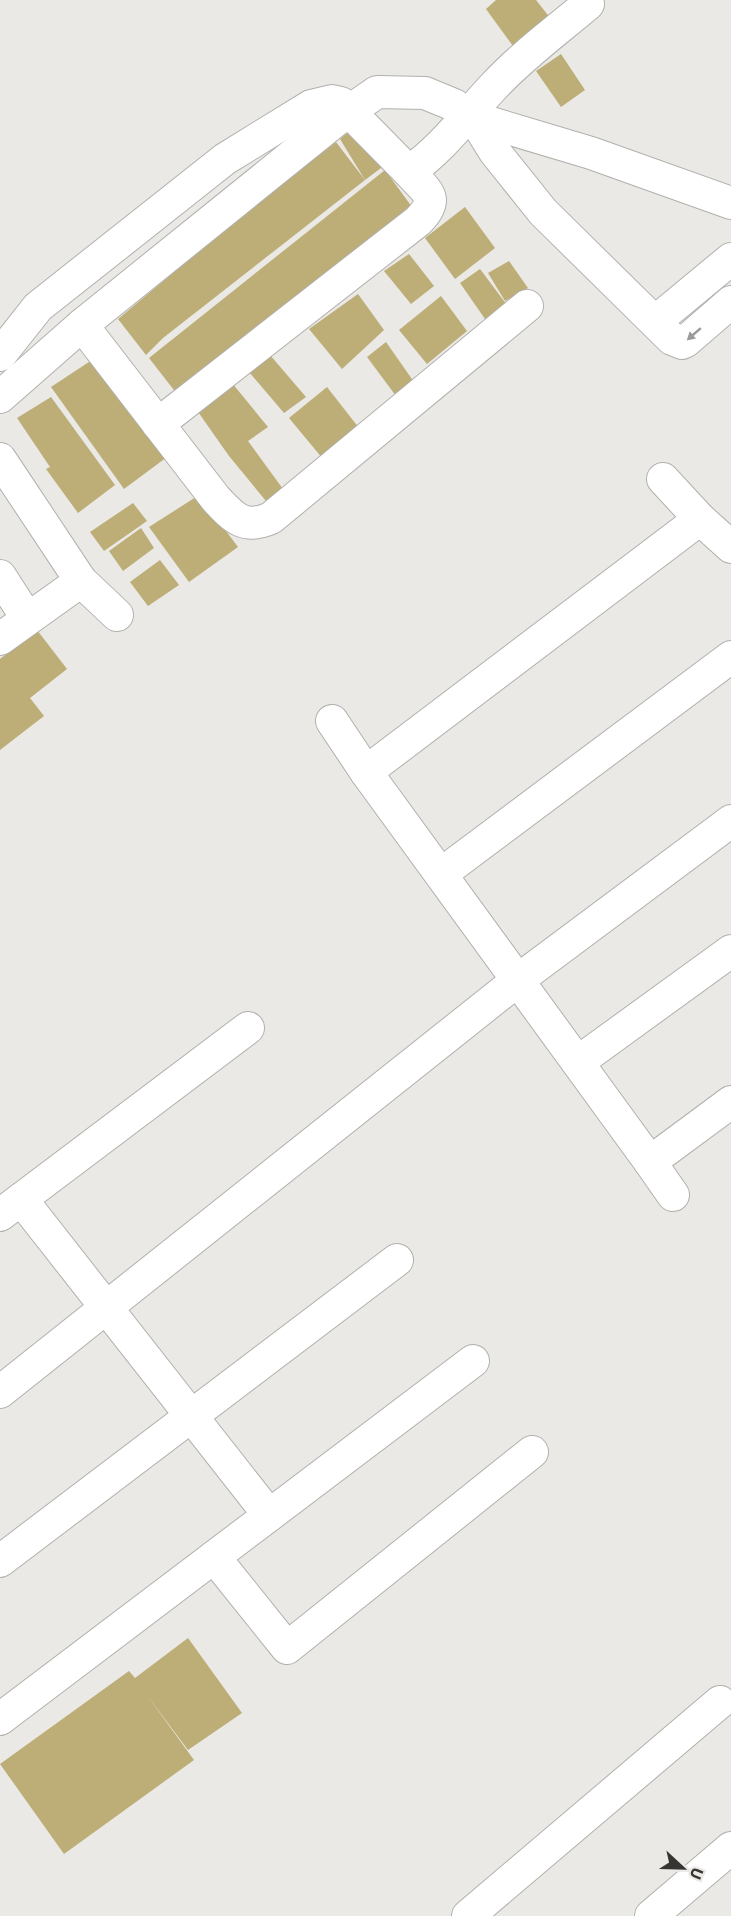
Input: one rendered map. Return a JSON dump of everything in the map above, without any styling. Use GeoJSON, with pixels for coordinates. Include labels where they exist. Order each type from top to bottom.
{"type":"FeatureCollection","features":[{"type":"Feature","properties":{"kind":"street"},"geometry":{"type":"LineString","coordinates":[[158,424],[392,242],[429,210],[447,139],[515,65],[588,4]]}},
{"type":"Feature","properties":{"kind":"street"},"geometry":{"type":"LineString","coordinates":[[0,397],[82,325],[350,110],[385,91],[425,93],[447,139]]}},
{"type":"Feature","properties":{"kind":"street"},"geometry":{"type":"LineString","coordinates":[[0,355],[38,307],[225,159],[311,106],[332,100],[350,110],[495,153],[543,212],[672,339],[682,343],[731,302]]}},
{"type":"Feature","properties":{"kind":"street"},"geometry":{"type":"LineString","coordinates":[[447,139],[591,153],[731,203]]}},
{"type":"Feature","properties":{"kind":"street"},"geometry":{"type":"LineString","coordinates":[[656,321],[731,259]]}},
{"type":"Feature","properties":{"kind":"street"},"geometry":{"type":"LineString","coordinates":[[82,325],[230,514],[246,524],[260,523],[271,518],[527,306]]}},
{"type":"Feature","properties":{"kind":"street"},"geometry":{"type":"LineString","coordinates":[[0,459],[81,580],[117,615]]}},
{"type":"Feature","properties":{"kind":"street"},"geometry":{"type":"LineString","coordinates":[[663,479],[700,519],[731,547]]}},
{"type":"Feature","properties":{"kind":"street"},"geometry":{"type":"LineString","coordinates":[[366,772],[700,519]]}},
{"type":"Feature","properties":{"kind":"street"},"geometry":{"type":"LineString","coordinates":[[0,576],[27,618]]}},
{"type":"Feature","properties":{"kind":"street"},"geometry":{"type":"LineString","coordinates":[[0,639],[81,580]]}},
{"type":"Feature","properties":{"kind":"street"},"geometry":{"type":"LineString","coordinates":[[441,874],[731,657]]}},
{"type":"Feature","properties":{"kind":"street"},"geometry":{"type":"LineString","coordinates":[[332,721],[366,772],[673,1195]]}},
{"type":"Feature","properties":{"kind":"street"},"geometry":{"type":"LineString","coordinates":[[0,1392],[518,980],[731,821]]}},
{"type":"Feature","properties":{"kind":"street"},"geometry":{"type":"LineString","coordinates":[[578,1062],[731,951]]}},
{"type":"Feature","properties":{"kind":"street"},"geometry":{"type":"LineString","coordinates":[[248,1028],[10,1207],[106,1308],[269,1515]]}},
{"type":"Feature","properties":{"kind":"street"},"geometry":{"type":"LineString","coordinates":[[650,1162],[731,1102]]}},
{"type":"Feature","properties":{"kind":"street"},"geometry":{"type":"LineString","coordinates":[[0,1561],[397,1260]]}},
{"type":"Feature","properties":{"kind":"street"},"geometry":{"type":"LineString","coordinates":[[0,1719],[473,1361]]}},
{"type":"Feature","properties":{"kind":"street"},"geometry":{"type":"LineString","coordinates":[[214,1557],[287,1648],[532,1452]]}},
{"type":"Feature","properties":{"kind":"street"},"geometry":{"type":"LineString","coordinates":[[468,1916],[720,1702]]}},
{"type":"Feature","properties":{"kind":"street"},"geometry":{"type":"LineString","coordinates":[[651,1916],[731,1848]]}},
{"type":"Feature","properties":{"kind":"building"},"geometry":{"type":"Polygon","coordinates":[[[496,0],[536,0],[551,19],[513,46],[486,9],[496,0]]]}},
{"type":"Feature","properties":{"kind":"building"},"geometry":{"type":"Polygon","coordinates":[[[561,54],[585,90],[561,107],[536,71],[561,54]]]}},
{"type":"Feature","properties":{"kind":"building"},"geometry":{"type":"Polygon","coordinates":[[[358,124],[385,165],[365,180],[340,139],[358,124]]]}},
{"type":"Feature","properties":{"kind":"building"},"geometry":{"type":"Polygon","coordinates":[[[336,142],[365,180],[163,338],[146,355],[118,319],[234,222],[336,142]]]}},
{"type":"Feature","properties":{"kind":"building"},"geometry":{"type":"Polygon","coordinates":[[[385,170],[412,207],[177,394],[149,358],[385,170]]]}},
{"type":"Feature","properties":{"kind":"building"},"geometry":{"type":"Polygon","coordinates":[[[465,207],[495,248],[455,279],[425,238],[465,207]]]}},
{"type":"Feature","properties":{"kind":"building"},"geometry":{"type":"Polygon","coordinates":[[[409,254],[434,286],[411,304],[384,271],[409,254]]]}},
{"type":"Feature","properties":{"kind":"building"},"geometry":{"type":"Polygon","coordinates":[[[509,261],[528,288],[505,301],[488,273],[509,261]]]}},
{"type":"Feature","properties":{"kind":"building"},"geometry":{"type":"Polygon","coordinates":[[[480,269],[513,313],[492,329],[460,283],[480,269]]]}},
{"type":"Feature","properties":{"kind":"building"},"geometry":{"type":"Polygon","coordinates":[[[358,294],[384,330],[342,369],[309,329],[358,294]]]}},
{"type":"Feature","properties":{"kind":"building"},"geometry":{"type":"Polygon","coordinates":[[[441,296],[467,331],[427,364],[399,330],[441,296]]]}},
{"type":"Feature","properties":{"kind":"building"},"geometry":{"type":"Polygon","coordinates":[[[386,342],[414,382],[396,396],[367,357],[386,342]]]}},
{"type":"Feature","properties":{"kind":"building"},"geometry":{"type":"Polygon","coordinates":[[[270,355],[306,397],[284,413],[249,372],[270,355]]]}},
{"type":"Feature","properties":{"kind":"building"},"geometry":{"type":"Polygon","coordinates":[[[95,358],[167,457],[124,489],[51,387],[95,358]]]}},
{"type":"Feature","properties":{"kind":"building"},"geometry":{"type":"Polygon","coordinates":[[[232,383],[268,427],[248,441],[283,489],[266,501],[229,456],[196,409],[232,383]]]}},
{"type":"Feature","properties":{"kind":"building"},"geometry":{"type":"Polygon","coordinates":[[[327,387],[359,428],[323,459],[289,418],[327,387]]]}},
{"type":"Feature","properties":{"kind":"building"},"geometry":{"type":"Polygon","coordinates":[[[51,397],[115,485],[78,513],[46,469],[50,467],[17,418],[51,397]]]}},
{"type":"Feature","properties":{"kind":"building"},"geometry":{"type":"Polygon","coordinates":[[[199,495],[238,547],[189,582],[149,527],[199,495]]]}},
{"type":"Feature","properties":{"kind":"building"},"geometry":{"type":"Polygon","coordinates":[[[133,503],[147,521],[104,551],[90,532],[133,503]]]}},
{"type":"Feature","properties":{"kind":"building"},"geometry":{"type":"Polygon","coordinates":[[[141,528],[154,548],[123,571],[109,551],[141,528]]]}},
{"type":"Feature","properties":{"kind":"building"},"geometry":{"type":"Polygon","coordinates":[[[160,560],[179,585],[148,606],[130,582],[160,560]]]}},
{"type":"Feature","properties":{"kind":"building"},"geometry":{"type":"Polygon","coordinates":[[[37,630],[67,669],[30,698],[44,716],[0,750],[0,659],[37,630]]]}},
{"type":"Feature","properties":{"kind":"building"},"geometry":{"type":"Polygon","coordinates":[[[188,1638],[242,1713],[188,1750],[146,1694],[194,1760],[64,1854],[0,1764],[129,1671],[135,1678],[188,1638]]]}}]}
